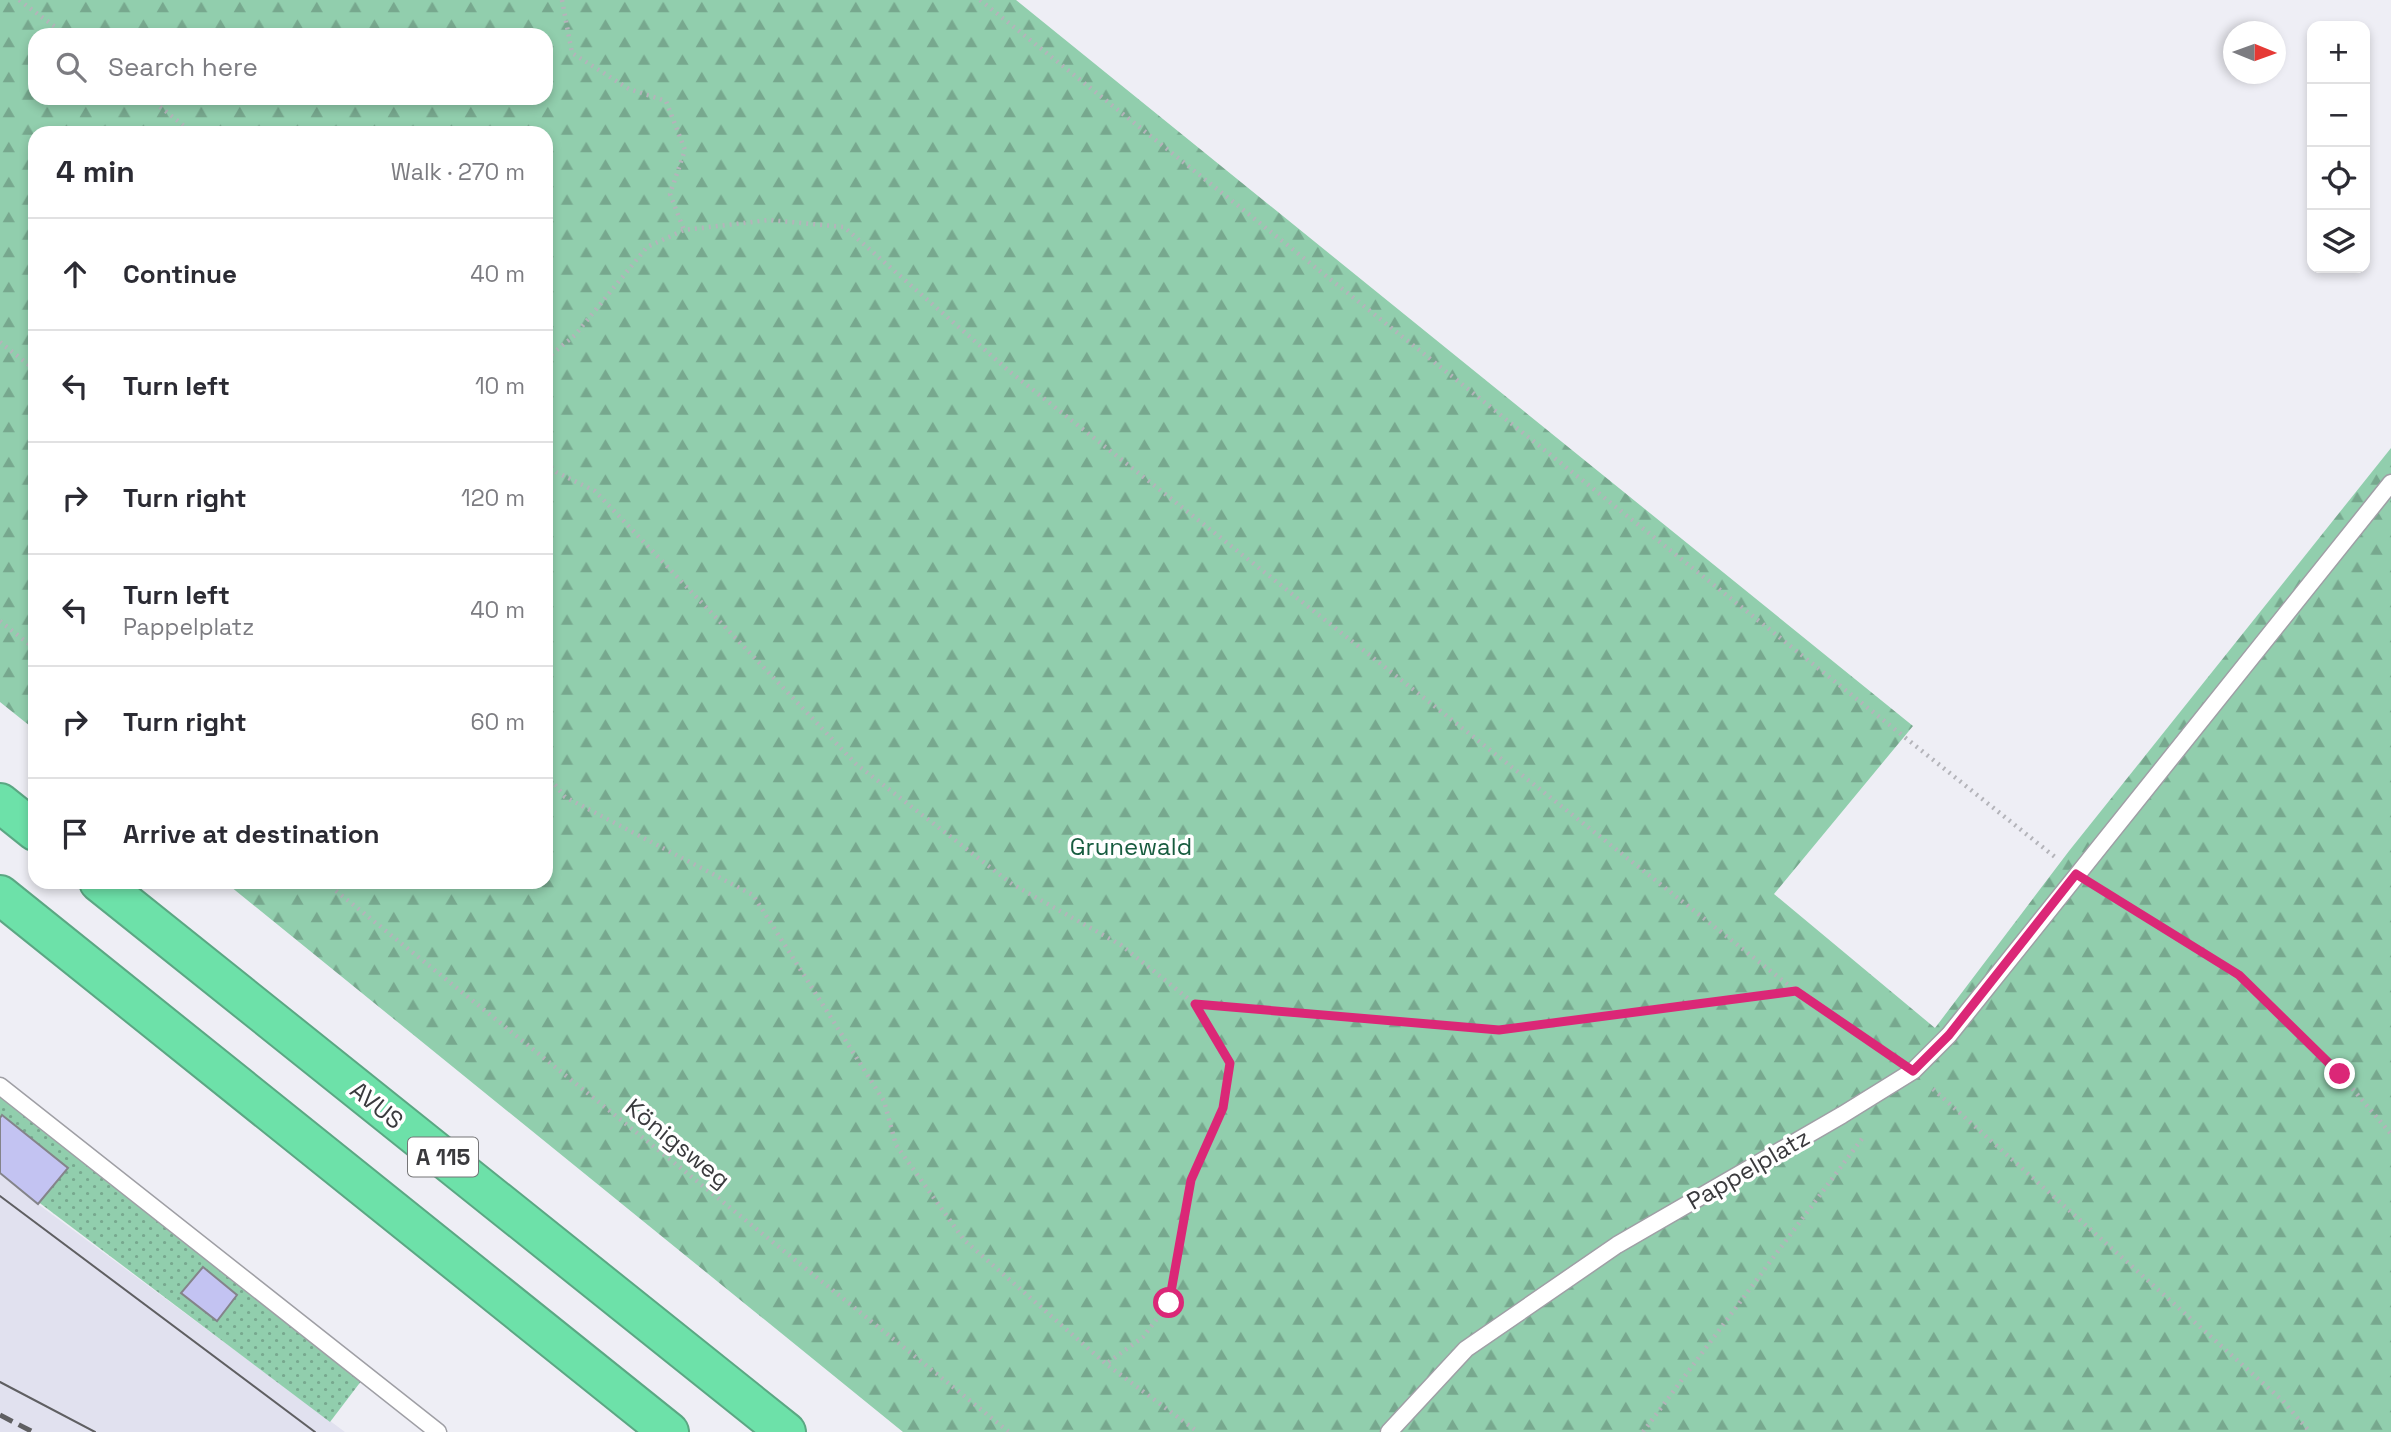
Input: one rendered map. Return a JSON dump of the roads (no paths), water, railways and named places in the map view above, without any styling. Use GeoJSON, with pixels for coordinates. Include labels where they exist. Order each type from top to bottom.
{"type":"FeatureCollection","features":[{"type":"Feature","properties":{"kind":"highway"},"geometry":{"type":"LineString","coordinates":[[0,803],[28,825]]}},
{"type":"Feature","properties":{"kind":"highway","name":"AVUS"},"geometry":{"type":"LineString","coordinates":[[108,889],[786,1432]]}},
{"type":"Feature","properties":{"kind":"highway","name":"A 115"},"geometry":{"type":"LineString","coordinates":[[0,895],[669,1432]]}},
{"type":"Feature","properties":{"kind":"lane","name":"Pappelplatz"},"geometry":{"type":"LineString","coordinates":[[1390,1432],[1466,1349],[1617,1245],[1913,1071],[1949,1035],[2391,483]]}},
{"type":"Feature","properties":{"kind":"lane"},"geometry":{"type":"LineString","coordinates":[[0,1086],[438,1432]]}},
{"type":"Feature","properties":{"kind":"tram line"},"geometry":{"type":"LineString","coordinates":[[0,1196],[315,1432]]}},
{"type":"Feature","properties":{"kind":"tram line"},"geometry":{"type":"LineString","coordinates":[[0,1382],[95,1432]]}},
{"type":"Feature","properties":{"kind":"railway"},"geometry":{"type":"LineString","coordinates":[[0,1415],[33,1432]]}},
{"type":"Feature","properties":{"kind":"park label","name":"Grunewald"},"geometry":{"type":"Point","coordinates":[1131,846]}}]}
